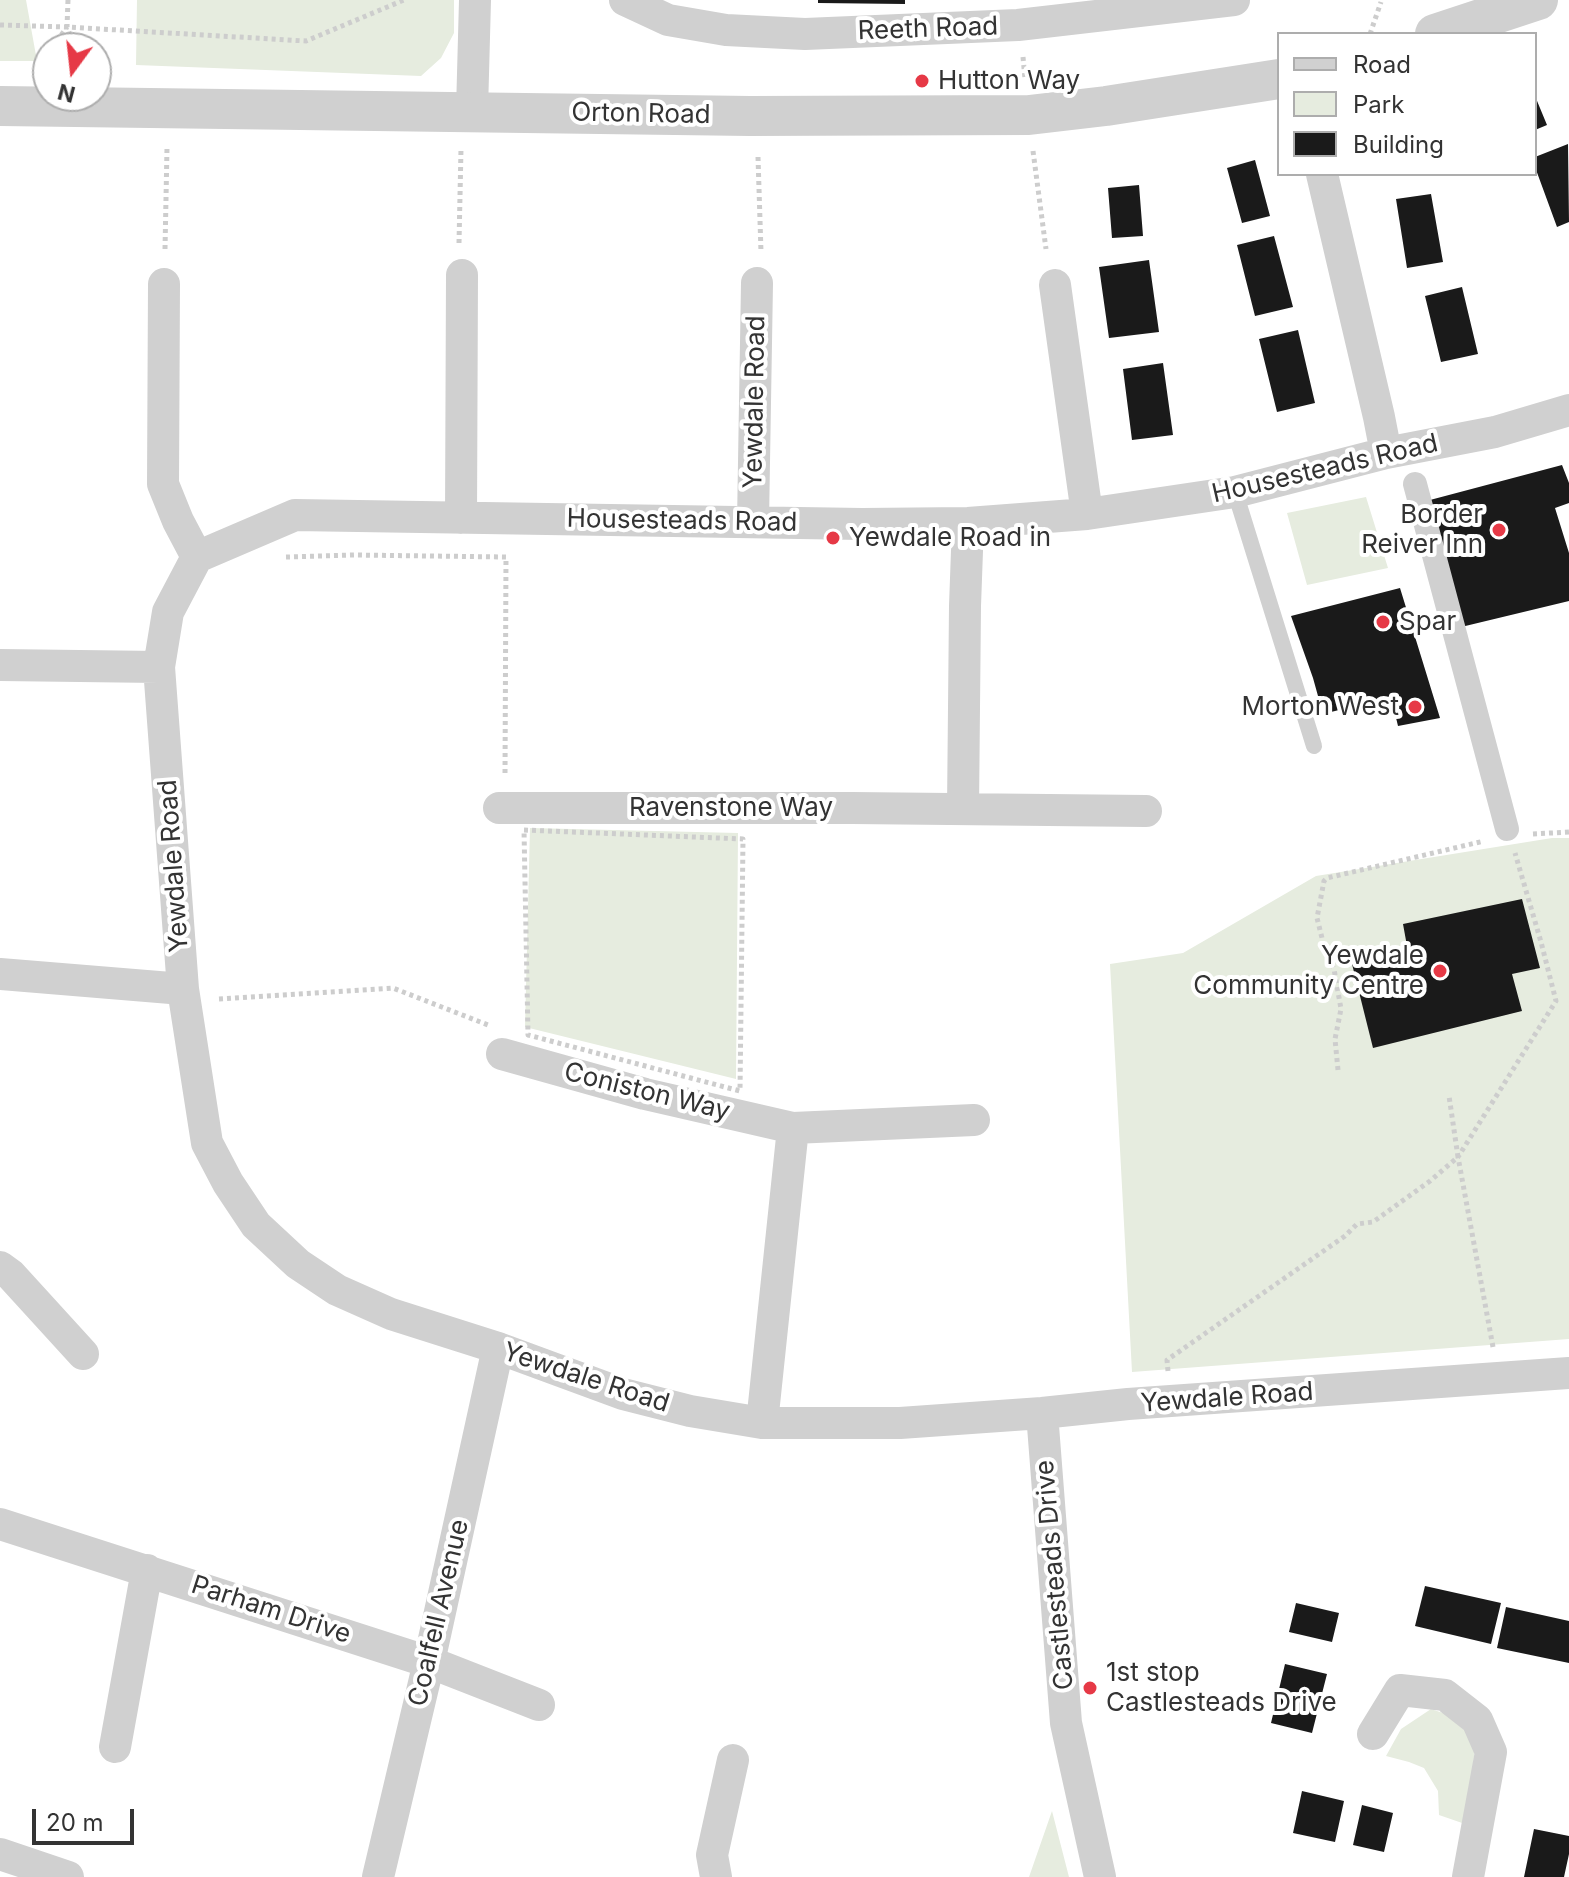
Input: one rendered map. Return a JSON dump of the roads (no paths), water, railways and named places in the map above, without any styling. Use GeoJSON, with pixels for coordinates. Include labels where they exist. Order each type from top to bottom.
{"type":"FeatureCollection","features":[{"type":"Feature","properties":{"kind":"street"},"geometry":{"type":"LineString","coordinates":[[467,126],[475,0]]}},
{"type":"Feature","properties":{"kind":"street","name":"Reeth Road"},"geometry":{"type":"LineString","coordinates":[[625,0],[668,20],[726,30],[805,34],[1018,25],[1234,0]]}},
{"type":"Feature","properties":{"kind":"street"},"geometry":{"type":"LineString","coordinates":[[1441,32],[1538,0]]}},
{"type":"Feature","properties":{"kind":"street","name":"Orton Road"},"geometry":{"type":"LineString","coordinates":[[0,106],[467,126],[750,116],[1029,115],[1277,79]]}},
{"type":"Feature","properties":{"kind":"street"},"geometry":{"type":"LineString","coordinates":[[1322,176],[1386,453]]}},
{"type":"Feature","properties":{"kind":"street"},"geometry":{"type":"LineString","coordinates":[[460,264],[461,518]]}},
{"type":"Feature","properties":{"kind":"street","name":"Yewdale Road"},"geometry":{"type":"LineString","coordinates":[[753,522],[759,270]]}},
{"type":"Feature","properties":{"kind":"street"},"geometry":{"type":"LineString","coordinates":[[0,665],[159,667],[168,612],[197,557],[163,484],[164,284]]}},
{"type":"Feature","properties":{"kind":"street"},"geometry":{"type":"LineString","coordinates":[[1055,285],[1087,514]]}},
{"type":"Feature","properties":{"kind":"street","name":"Housesteads Road"},"geometry":{"type":"LineString","coordinates":[[197,557],[295,515],[862,524],[968,523],[1087,514],[1235,492],[1386,453],[1495,432],[1569,410]]}},
{"type":"Feature","properties":{"kind":"street"},"geometry":{"type":"LineString","coordinates":[[1415,484],[1508,832]]}},
{"type":"Feature","properties":{"kind":"street"},"geometry":{"type":"LineString","coordinates":[[963,809],[968,523]]}},
{"type":"Feature","properties":{"kind":"street","name":"Yewdale Road"},"geometry":{"type":"LineString","coordinates":[[159,667],[183,989],[207,1143],[228,1183],[256,1225],[298,1264],[337,1290],[391,1314],[498,1348],[623,1394],[690,1411],[762,1423],[900,1423],[1569,1373]]}},
{"type":"Feature","properties":{"kind":"street","name":"Ravenstone Way"},"geometry":{"type":"LineString","coordinates":[[502,794],[963,809],[1146,811]]}},
{"type":"Feature","properties":{"kind":"street"},"geometry":{"type":"LineString","coordinates":[[0,974],[183,989]]}},
{"type":"Feature","properties":{"kind":"street","name":"Coniston Way"},"geometry":{"type":"LineString","coordinates":[[503,1037],[645,1094],[793,1128],[974,1120]]}},
{"type":"Feature","properties":{"kind":"street"},"geometry":{"type":"LineString","coordinates":[[762,1423],[793,1128]]}},
{"type":"Feature","properties":{"kind":"street"},"geometry":{"type":"LineString","coordinates":[[0,1267],[11,1275],[83,1354]]}},
{"type":"Feature","properties":{"kind":"street","name":"Coalfell Avenue"},"geometry":{"type":"LineString","coordinates":[[378,1877],[498,1348]]}},
{"type":"Feature","properties":{"kind":"street","name":"Castlesteads Drive"},"geometry":{"type":"LineString","coordinates":[[1042,1413],[1066,1723],[1100,1877]]}},
{"type":"Feature","properties":{"kind":"street","name":"Parham Drive"},"geometry":{"type":"LineString","coordinates":[[0,1524],[429,1662],[539,1705]]}},
{"type":"Feature","properties":{"kind":"street"},"geometry":{"type":"LineString","coordinates":[[115,1747],[147,1570]]}},
{"type":"Feature","properties":{"kind":"street"},"geometry":{"type":"LineString","coordinates":[[1373,1734],[1400,1690],[1445,1695],[1477,1720],[1491,1752],[1468,1877]]}},
{"type":"Feature","properties":{"kind":"street"},"geometry":{"type":"LineString","coordinates":[[716,1877],[712,1855],[733,1760]]}},
{"type":"Feature","properties":{"kind":"street"},"geometry":{"type":"LineString","coordinates":[[0,1854],[68,1877]]}},
{"type":"Feature","properties":{"kind":"lane"},"geometry":{"type":"LineString","coordinates":[[1235,492],[1314,746]]}},
{"type":"Feature","properties":{"kind":"place","name":"Hutton Way"},"geometry":{"type":"Point","coordinates":[922,81]}},
{"type":"Feature","properties":{"kind":"place","name":"Border Reiver Inn"},"geometry":{"type":"Point","coordinates":[1499,530]}},
{"type":"Feature","properties":{"kind":"place","name":"Yewdale Road in"},"geometry":{"type":"Point","coordinates":[833,538]}},
{"type":"Feature","properties":{"kind":"place","name":"Spar"},"geometry":{"type":"Point","coordinates":[1383,622]}},
{"type":"Feature","properties":{"kind":"place","name":"Morton West"},"geometry":{"type":"Point","coordinates":[1415,707]}},
{"type":"Feature","properties":{"kind":"place","name":"Yewdale Community Centre"},"geometry":{"type":"Point","coordinates":[1440,971]}},
{"type":"Feature","properties":{"kind":"place","name":"1st stop Castlesteads Drive"},"geometry":{"type":"Point","coordinates":[1090,1688]}}]}
